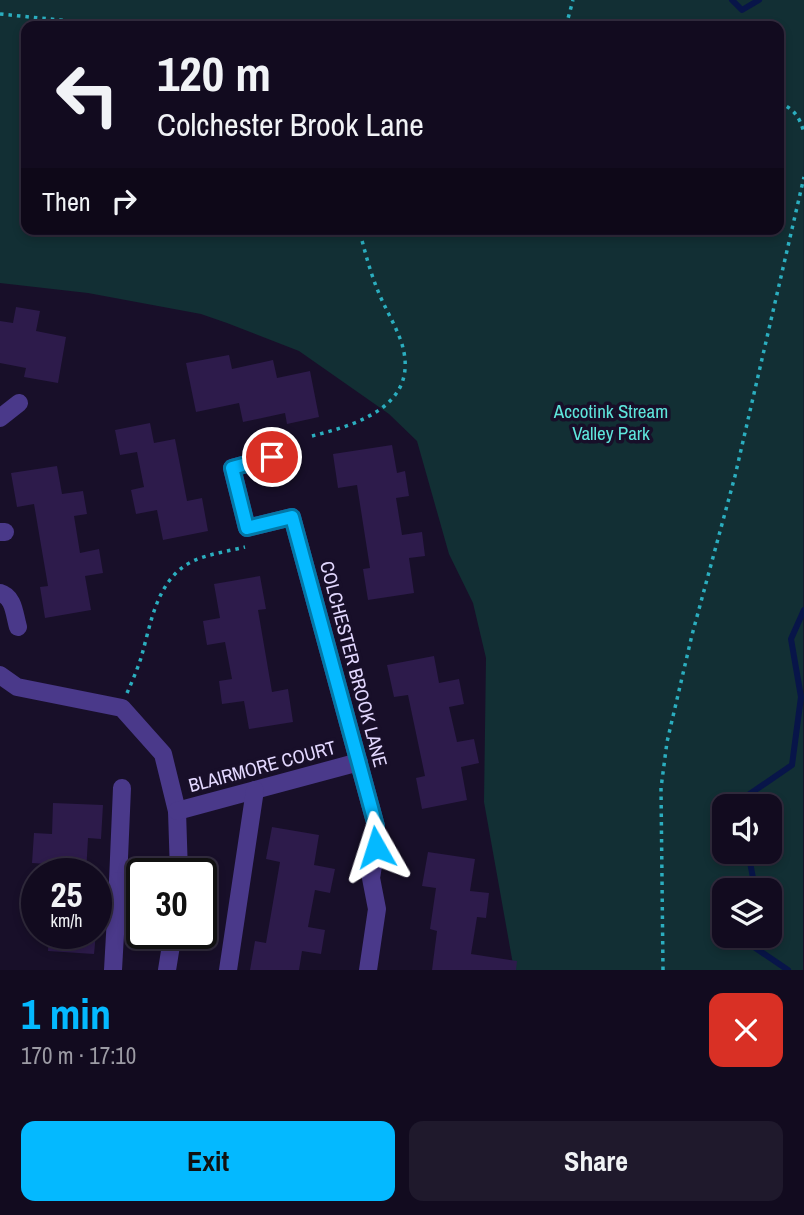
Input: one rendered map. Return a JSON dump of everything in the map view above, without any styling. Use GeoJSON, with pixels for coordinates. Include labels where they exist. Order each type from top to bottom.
{"type":"FeatureCollection","features":[{"type":"Feature","properties":{"kind":"street"},"geometry":{"type":"LineString","coordinates":[[0,418],[19,403]]}},
{"type":"Feature","properties":{"kind":"street","name":"COLCHESTER BROOK LANE"},"geometry":{"type":"LineString","coordinates":[[272,457],[232,468],[247,528],[292,517],[359,762],[377,836],[372,878],[377,909],[368,970]]}},
{"type":"Feature","properties":{"kind":"street"},"geometry":{"type":"LineString","coordinates":[[0,593],[11,600],[18,626]]}},
{"type":"Feature","properties":{"kind":"street"},"geometry":{"type":"LineString","coordinates":[[0,675],[17,687],[121,708],[163,754],[177,811],[179,858]]}},
{"type":"Feature","properties":{"kind":"street","name":"BLAIRMORE COURT"},"geometry":{"type":"LineString","coordinates":[[177,811],[359,762]]}},
{"type":"Feature","properties":{"kind":"street"},"geometry":{"type":"LineString","coordinates":[[113,970],[122,788]]}},
{"type":"Feature","properties":{"kind":"street"},"geometry":{"type":"LineString","coordinates":[[228,970],[255,790]]}},
{"type":"Feature","properties":{"kind":"street"},"geometry":{"type":"LineString","coordinates":[[118,881],[126,882]]}},
{"type":"Feature","properties":{"kind":"street"},"geometry":{"type":"LineString","coordinates":[[167,970],[170,949]]}},
{"type":"Feature","properties":{"kind":"path"},"geometry":{"type":"LineString","coordinates":[[567,21],[573,0]]}},
{"type":"Feature","properties":{"kind":"path"},"geometry":{"type":"LineString","coordinates":[[0,14],[70,21]]}},
{"type":"Feature","properties":{"kind":"path"},"geometry":{"type":"LineString","coordinates":[[784,106],[793,110],[804,133]]}},
{"type":"Feature","properties":{"kind":"path"},"geometry":{"type":"LineString","coordinates":[[663,970],[661,788],[667,742],[692,635],[735,476],[804,177]]}},
{"type":"Feature","properties":{"kind":"path"},"geometry":{"type":"LineString","coordinates":[[312,436],[358,422],[390,404],[405,372],[402,343],[376,289],[361,235]]}},
{"type":"Feature","properties":{"kind":"path"},"geometry":{"type":"LineString","coordinates":[[121,708],[141,659],[156,603],[171,580],[183,567],[195,560],[246,547]]}},
{"type":"Feature","properties":{"kind":"green space","name":"Accotink Stream Valley Park"},"geometry":{"type":"Polygon","coordinates":[[[0,0],[804,0],[803,970],[514,970],[484,802],[486,658],[473,603],[449,554],[417,441],[389,414],[299,351],[201,314],[88,293],[0,283],[0,0]]]}},
{"type":"Feature","properties":{"kind":"building"},"geometry":{"type":"Polygon","coordinates":[[[16,307],[40,311],[36,331],[66,337],[58,383],[24,377],[26,368],[0,363],[0,321],[13,323],[16,307]]]}},
{"type":"Feature","properties":{"kind":"building"},"geometry":{"type":"Polygon","coordinates":[[[229,355],[232,369],[273,360],[277,378],[310,371],[319,417],[287,424],[285,413],[243,422],[239,403],[196,412],[186,363],[229,355]]]}},
{"type":"Feature","properties":{"kind":"building"},"geometry":{"type":"Polygon","coordinates":[[[150,423],[154,443],[175,439],[187,501],[202,498],[208,531],[163,540],[157,510],[136,514],[131,490],[144,487],[137,452],[120,455],[115,430],[150,423]]]}},
{"type":"Feature","properties":{"kind":"building"},"geometry":{"type":"Polygon","coordinates":[[[392,445],[397,473],[405,471],[409,496],[396,498],[402,535],[422,532],[425,556],[409,558],[414,593],[368,600],[363,569],[370,568],[357,485],[338,488],[333,454],[392,445]]]}},
{"type":"Feature","properties":{"kind":"building"},"geometry":{"type":"Polygon","coordinates":[[[57,466],[62,494],[83,491],[87,514],[74,516],[80,553],[99,549],[103,573],[85,576],[91,610],[45,618],[40,587],[48,586],[34,504],[17,507],[11,473],[57,466]]]}},
{"type":"Feature","properties":{"kind":"building"},"geometry":{"type":"Polygon","coordinates":[[[260,576],[266,609],[258,610],[272,692],[288,689],[293,722],[249,729],[244,701],[222,704],[219,681],[232,679],[225,642],[207,645],[203,621],[220,618],[214,584],[260,576]]]}},
{"type":"Feature","properties":{"kind":"building"},"geometry":{"type":"Polygon","coordinates":[[[434,656],[439,683],[459,679],[464,704],[449,707],[457,742],[474,739],[479,763],[461,767],[467,800],[422,809],[416,778],[425,776],[408,695],[394,697],[387,665],[434,656]]]}},
{"type":"Feature","properties":{"kind":"building"},"geometry":{"type":"Polygon","coordinates":[[[53,803],[103,805],[101,839],[88,838],[87,858],[32,858],[34,833],[52,834],[53,803]]]}},
{"type":"Feature","properties":{"kind":"building"},"geometry":{"type":"Polygon","coordinates":[[[272,827],[319,835],[314,865],[335,869],[330,893],[315,890],[308,927],[325,930],[321,954],[302,951],[299,970],[250,970],[255,941],[266,943],[280,862],[266,859],[272,827]]]}},
{"type":"Feature","properties":{"kind":"building"},"geometry":{"type":"Polygon","coordinates":[[[428,852],[475,859],[470,891],[489,893],[486,918],[477,917],[471,954],[517,961],[516,970],[432,970],[437,931],[430,929],[436,888],[422,886],[428,852]]]}},
{"type":"Feature","properties":{"kind":"building"},"geometry":{"type":"Polygon","coordinates":[[[48,949],[94,949],[94,954],[48,949]]]}},
{"type":"Feature","properties":{"kind":"waterway"},"geometry":{"type":"LineString","coordinates":[[732,0],[742,10],[759,0]]}},
{"type":"Feature","properties":{"kind":"waterway"},"geometry":{"type":"LineString","coordinates":[[750,794],[792,765],[801,697],[791,639],[804,610]]}},
{"type":"Feature","properties":{"kind":"waterway"},"geometry":{"type":"LineString","coordinates":[[750,864],[753,878]]}},
{"type":"Feature","properties":{"kind":"waterway"},"geometry":{"type":"LineString","coordinates":[[755,948],[788,970]]}},
{"type":"Feature","properties":{"kind":"route"},"geometry":{"type":"LineString","coordinates":[[272,457],[232,468],[247,528],[292,517],[376,826],[376,847]]}}]}
